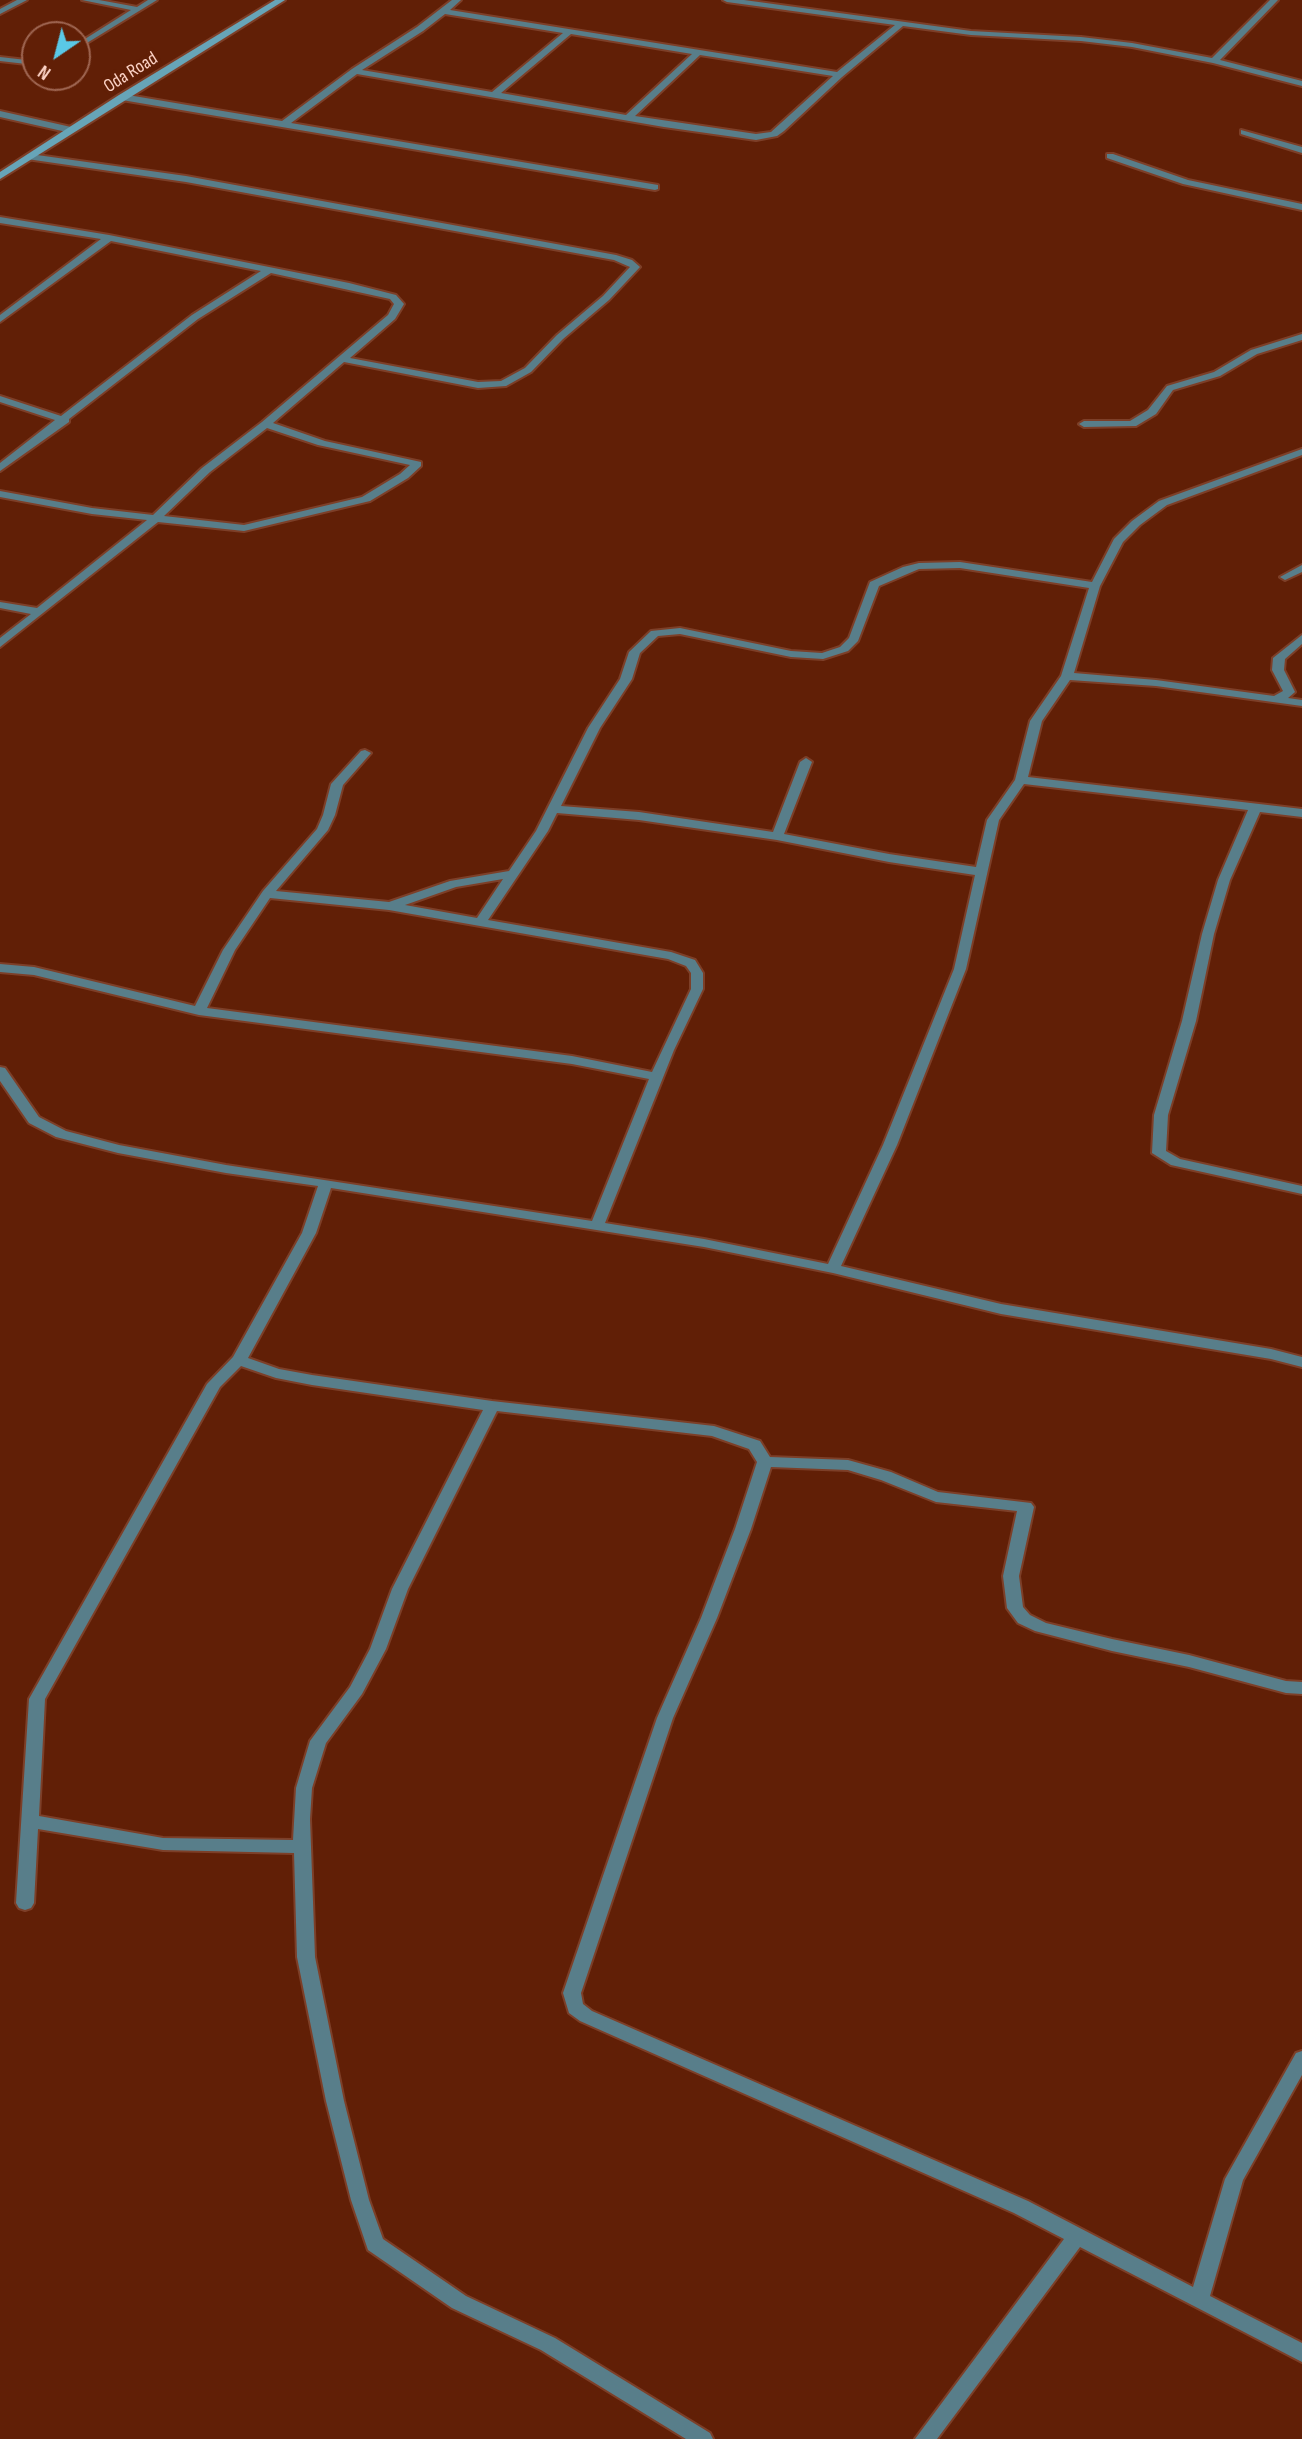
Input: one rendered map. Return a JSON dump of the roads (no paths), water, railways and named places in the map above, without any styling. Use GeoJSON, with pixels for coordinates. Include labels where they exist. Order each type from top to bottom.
{"type":"FeatureCollection","features":[{"type":"Feature","properties":{"kind":"street"},"geometry":{"type":"LineString","coordinates":[[0,12],[23,0]]}},
{"type":"Feature","properties":{"kind":"street"},"geometry":{"type":"LineString","coordinates":[[86,0],[137,9]]}},
{"type":"Feature","properties":{"kind":"street"},"geometry":{"type":"LineString","coordinates":[[91,38],[153,0]]}},
{"type":"Feature","properties":{"kind":"street","name":"Oda Road"},"geometry":{"type":"LineString","coordinates":[[0,176],[122,97],[281,0]]}},
{"type":"Feature","properties":{"kind":"street"},"geometry":{"type":"LineString","coordinates":[[285,123],[355,71],[408,38],[457,0]]}},
{"type":"Feature","properties":{"kind":"street"},"geometry":{"type":"LineString","coordinates":[[727,0],[971,33],[1081,39],[1132,45],[1214,61],[1302,83]]}},
{"type":"Feature","properties":{"kind":"street"},"geometry":{"type":"LineString","coordinates":[[1214,61],[1274,0]]}},
{"type":"Feature","properties":{"kind":"street"},"geometry":{"type":"LineString","coordinates":[[443,11],[839,75]]}},
{"type":"Feature","properties":{"kind":"street"},"geometry":{"type":"LineString","coordinates":[[355,71],[756,136],[774,134],[901,24]]}},
{"type":"Feature","properties":{"kind":"street"},"geometry":{"type":"LineString","coordinates":[[495,94],[568,33]]}},
{"type":"Feature","properties":{"kind":"street"},"geometry":{"type":"LineString","coordinates":[[629,117],[697,53]]}},
{"type":"Feature","properties":{"kind":"street"},"geometry":{"type":"LineString","coordinates":[[0,59],[21,61]]}},
{"type":"Feature","properties":{"kind":"street"},"geometry":{"type":"LineString","coordinates":[[122,97],[655,187]]}},
{"type":"Feature","properties":{"kind":"street"},"geometry":{"type":"LineString","coordinates":[[0,114],[71,130]]}},
{"type":"Feature","properties":{"kind":"street"},"geometry":{"type":"LineString","coordinates":[[1244,132],[1302,150]]}},
{"type":"Feature","properties":{"kind":"street"},"geometry":{"type":"LineString","coordinates":[[1110,156],[1186,182],[1302,207]]}},
{"type":"Feature","properties":{"kind":"street"},"geometry":{"type":"LineString","coordinates":[[30,157],[186,179],[616,258],[635,267],[606,298],[560,337],[528,370],[503,384],[478,385],[342,359]]}},
{"type":"Feature","properties":{"kind":"street"},"geometry":{"type":"LineString","coordinates":[[0,220],[109,238],[270,270],[397,299],[399,304],[392,317],[266,424],[206,470],[157,517],[0,644]]}},
{"type":"Feature","properties":{"kind":"street"},"geometry":{"type":"LineString","coordinates":[[0,319],[109,238]]}},
{"type":"Feature","properties":{"kind":"street"},"geometry":{"type":"LineString","coordinates":[[0,468],[195,317],[270,270]]}},
{"type":"Feature","properties":{"kind":"street"},"geometry":{"type":"LineString","coordinates":[[1084,424],[1130,425],[1152,412],[1170,388],[1222,372],[1254,352],[1302,337]]}},
{"type":"Feature","properties":{"kind":"street"},"geometry":{"type":"LineString","coordinates":[[0,398],[65,420]]}},
{"type":"Feature","properties":{"kind":"street"},"geometry":{"type":"LineString","coordinates":[[0,494],[92,511],[237,527],[258,526],[366,499],[404,476],[418,464],[412,460],[322,443],[266,424]]}},
{"type":"Feature","properties":{"kind":"street"},"geometry":{"type":"LineString","coordinates":[[833,1269],[890,1144],[960,969],[993,820],[1021,780],[1036,721],[1066,676],[1095,586],[1118,541],[1136,523],[1163,503],[1302,452]]}},
{"type":"Feature","properties":{"kind":"street"},"geometry":{"type":"LineString","coordinates":[[480,922],[511,874],[520,866],[554,809],[594,728],[626,679],[635,652],[655,633],[680,631],[791,654],[823,656],[844,649],[854,639],[874,584],[919,566],[960,565],[1095,586]]}},
{"type":"Feature","properties":{"kind":"street"},"geometry":{"type":"LineString","coordinates":[[1285,576],[1302,568]]}},
{"type":"Feature","properties":{"kind":"street"},"geometry":{"type":"LineString","coordinates":[[0,606],[40,612]]}},
{"type":"Feature","properties":{"kind":"street"},"geometry":{"type":"LineString","coordinates":[[1277,699],[1289,692],[1278,670],[1279,658],[1302,638]]}},
{"type":"Feature","properties":{"kind":"street"},"geometry":{"type":"LineString","coordinates":[[1066,676],[1156,683],[1302,703]]}},
{"type":"Feature","properties":{"kind":"street"},"geometry":{"type":"LineString","coordinates":[[199,1011],[229,950],[267,894],[322,830],[337,784],[365,753]]}},
{"type":"Feature","properties":{"kind":"street"},"geometry":{"type":"LineString","coordinates":[[777,836],[806,762]]}},
{"type":"Feature","properties":{"kind":"street"},"geometry":{"type":"LineString","coordinates":[[1021,780],[1302,813]]}},
{"type":"Feature","properties":{"kind":"street"},"geometry":{"type":"LineString","coordinates":[[1256,806],[1224,880],[1208,934],[1189,1021],[1161,1115],[1158,1153],[1177,1163],[1302,1189]]}},
{"type":"Feature","properties":{"kind":"street"},"geometry":{"type":"LineString","coordinates":[[554,809],[639,816],[777,836],[889,858],[982,872]]}},
{"type":"Feature","properties":{"kind":"street"},"geometry":{"type":"LineString","coordinates":[[389,906],[454,884],[511,874]]}},
{"type":"Feature","properties":{"kind":"street"},"geometry":{"type":"LineString","coordinates":[[267,894],[389,906],[671,956],[691,963],[696,973],[697,989],[620,1164],[598,1224]]}},
{"type":"Feature","properties":{"kind":"street"},"geometry":{"type":"LineString","coordinates":[[0,968],[34,971],[199,1011],[572,1060],[657,1077]]}},
{"type":"Feature","properties":{"kind":"street"},"geometry":{"type":"LineString","coordinates":[[0,1071],[34,1120],[61,1134],[158,1156],[598,1224],[833,1269],[1001,1309],[1271,1354],[1302,1362]]}},
{"type":"Feature","properties":{"kind":"street"},"geometry":{"type":"LineString","coordinates":[[25,1903],[37,1699],[214,1384],[239,1360],[309,1233],[326,1183]]}},
{"type":"Feature","properties":{"kind":"street"},"geometry":{"type":"LineString","coordinates":[[239,1360],[276,1373],[312,1380],[492,1406],[713,1431],[755,1445],[765,1462],[709,1618],[665,1718],[572,1993],[575,2008],[624,2033],[1021,2207],[1302,2353]]}},
{"type":"Feature","properties":{"kind":"street"},"geometry":{"type":"LineString","coordinates":[[492,1406],[400,1589],[378,1649],[356,1690],[317,1741],[304,1788],[301,1819],[306,1957],[335,2101],[360,2200],[375,2244],[459,2302],[548,2344],[703,2439]]}},
{"type":"Feature","properties":{"kind":"street"},"geometry":{"type":"LineString","coordinates":[[765,1462],[848,1465],[886,1476],[936,1497],[1026,1507],[1011,1576],[1015,1608],[1024,1619],[1041,1627],[1112,1645],[1189,1661],[1286,1687],[1302,1688]]}},
{"type":"Feature","properties":{"kind":"street"},"geometry":{"type":"LineString","coordinates":[[29,1821],[163,1844],[303,1847]]}},
{"type":"Feature","properties":{"kind":"street"},"geometry":{"type":"LineString","coordinates":[[1199,2300],[1234,2179],[1302,2058]]}},
{"type":"Feature","properties":{"kind":"street"},"geometry":{"type":"LineString","coordinates":[[925,2439],[1077,2236]]}}]}
